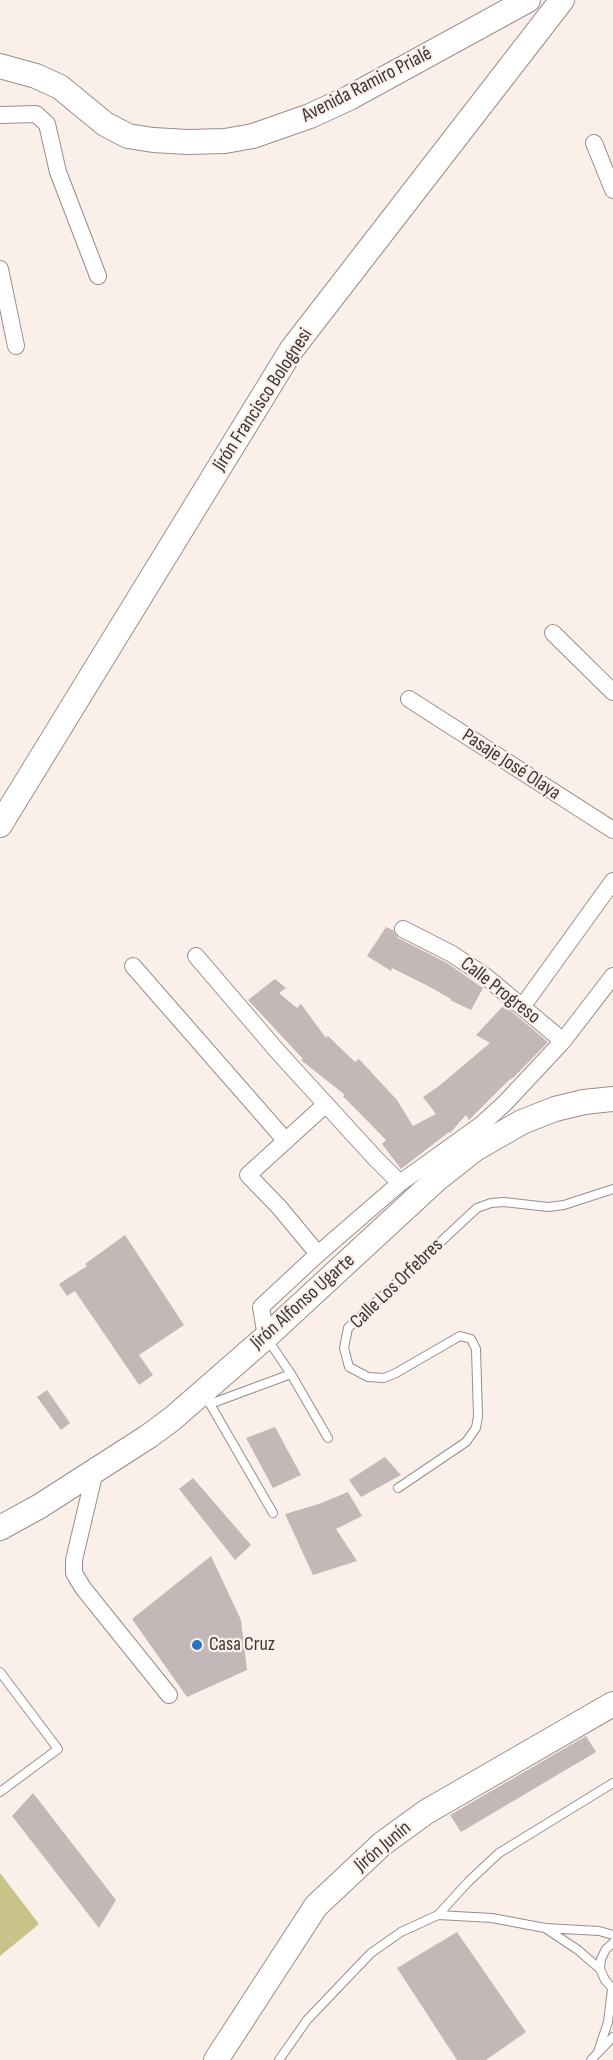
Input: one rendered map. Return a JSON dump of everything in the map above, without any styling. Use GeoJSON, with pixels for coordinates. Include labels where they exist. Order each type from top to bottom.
{"type":"FeatureCollection","features":[{"type":"Feature","properties":{"kind":"street","name":"Avenida Ramiro Prialé"},"geometry":{"type":"LineString","coordinates":[[0,66],[36,76],[60,87],[105,124],[128,136],[188,142],[225,141],[265,132],[349,98],[528,0]]}},
{"type":"Feature","properties":{"kind":"street","name":"Jirón Francisco Bolognesi"},"geometry":{"type":"LineString","coordinates":[[0,825],[292,349],[561,0]]}},
{"type":"Feature","properties":{"kind":"street"},"geometry":{"type":"LineString","coordinates":[[0,115],[36,114],[47,124],[58,172],[98,276]]}},
{"type":"Feature","properties":{"kind":"street"},"geometry":{"type":"LineString","coordinates":[[594,143],[613,190]]}},
{"type":"Feature","properties":{"kind":"street"},"geometry":{"type":"LineString","coordinates":[[0,269],[16,346]]}},
{"type":"Feature","properties":{"kind":"street"},"geometry":{"type":"LineString","coordinates":[[553,633],[613,692]]}},
{"type":"Feature","properties":{"kind":"street","name":"Pasaje José Olaya"},"geometry":{"type":"LineString","coordinates":[[409,699],[613,830]]}},
{"type":"Feature","properties":{"kind":"street"},"geometry":{"type":"LineString","coordinates":[[522,1007],[613,881]]}},
{"type":"Feature","properties":{"kind":"street","name":"Calle Progreso"},"geometry":{"type":"LineString","coordinates":[[403,929],[452,954],[485,976],[563,1041]]}},
{"type":"Feature","properties":{"kind":"street"},"geometry":{"type":"LineString","coordinates":[[196,956],[279,1053],[400,1183]]}},
{"type":"Feature","properties":{"kind":"street"},"geometry":{"type":"LineString","coordinates":[[133,966],[286,1141]]}},
{"type":"Feature","properties":{"kind":"street"},"geometry":{"type":"LineString","coordinates":[[266,1337],[261,1307],[400,1183],[431,1172],[498,1110],[563,1041],[613,976]]}},
{"type":"Feature","properties":{"kind":"street","name":"Jirón Alfonso Ugarte"},"geometry":{"type":"LineString","coordinates":[[0,1528],[40,1506],[206,1398],[431,1172],[522,1122],[555,1109],[584,1102],[613,1099]]}},
{"type":"Feature","properties":{"kind":"street"},"geometry":{"type":"LineString","coordinates":[[318,1254],[248,1174],[326,1104]]}},
{"type":"Feature","properties":{"kind":"street"},"geometry":{"type":"LineString","coordinates":[[95,1471],[74,1560],[74,1573],[169,1695]]}},
{"type":"Feature","properties":{"kind":"street","name":"Jirón Junín"},"geometry":{"type":"LineString","coordinates":[[216,2060],[316,1906],[382,1844],[426,1812],[613,1704]]}},
{"type":"Feature","properties":{"kind":"lane","name":"Calle Los Orfebres"},"geometry":{"type":"LineString","coordinates":[[398,1488],[466,1442],[476,1428],[478,1416],[476,1349],[471,1339],[460,1336],[396,1373],[384,1378],[368,1377],[349,1367],[344,1348],[348,1328],[477,1208],[491,1203],[504,1202],[548,1207],[564,1205],[613,1190]]}},
{"type":"Feature","properties":{"kind":"lane"},"geometry":{"type":"LineString","coordinates":[[266,1337],[291,1374],[328,1438]]}},
{"type":"Feature","properties":{"kind":"lane"},"geometry":{"type":"LineString","coordinates":[[273,1513],[206,1398],[291,1374]]}},
{"type":"Feature","properties":{"kind":"lane"},"geometry":{"type":"LineString","coordinates":[[0,1672],[58,1749],[0,1792]]}},
{"type":"Feature","properties":{"kind":"lane"},"geometry":{"type":"LineString","coordinates":[[279,2060],[289,2049],[307,2020],[370,1953],[401,1932],[438,1915],[499,1853],[613,1783]]}},
{"type":"Feature","properties":{"kind":"lane"},"geometry":{"type":"LineString","coordinates":[[438,1915],[492,1918],[545,1928],[599,1931],[613,1929]]}},
{"type":"Feature","properties":{"kind":"lane"},"geometry":{"type":"LineString","coordinates":[[545,1928],[578,1950],[600,1969],[605,1980],[613,1989],[608,2022],[598,2052]]}},
{"type":"Feature","properties":{"kind":"lane"},"geometry":{"type":"LineString","coordinates":[[599,1931],[613,1935]]}},
{"type":"Feature","properties":{"kind":"lane"},"geometry":{"type":"LineString","coordinates":[[600,1969],[601,1959],[606,1949],[613,1943]]}},
{"type":"Feature","properties":{"kind":"lane"},"geometry":{"type":"LineString","coordinates":[[591,2060],[613,2037]]}},
{"type":"Feature","properties":{"kind":"lane"},"geometry":{"type":"LineString","coordinates":[[289,2049],[292,2060]]}},
{"type":"Feature","properties":{"kind":"shaded area"},"geometry":{"type":"Polygon","coordinates":[[[0,1873],[39,1924],[0,1956],[0,1873]]]}},
{"type":"Feature","properties":{"kind":"building"},"geometry":{"type":"Polygon","coordinates":[[[386,927],[393,930],[398,938],[447,963],[483,988],[471,1010],[392,968],[391,971],[367,956],[386,927]]]}},
{"type":"Feature","properties":{"kind":"building"},"geometry":{"type":"Polygon","coordinates":[[[275,979],[286,988],[279,993],[297,1008],[301,1004],[326,1038],[328,1036],[355,1062],[359,1059],[397,1100],[413,1126],[436,1114],[423,1097],[490,1043],[476,1035],[504,1005],[548,1042],[469,1120],[466,1115],[450,1133],[401,1169],[382,1144],[386,1140],[343,1096],[345,1095],[301,1060],[303,1059],[248,1000],[275,979]]]}},
{"type":"Feature","properties":{"kind":"building"},"geometry":{"type":"Polygon","coordinates":[[[125,1235],[184,1325],[139,1355],[153,1375],[139,1385],[75,1291],[67,1296],[59,1284],[87,1266],[85,1264],[125,1235]]]}},
{"type":"Feature","properties":{"kind":"building"},"geometry":{"type":"Polygon","coordinates":[[[47,1390],[70,1423],[61,1430],[37,1397],[47,1390]]]}},
{"type":"Feature","properties":{"kind":"building"},"geometry":{"type":"Polygon","coordinates":[[[275,1427],[301,1475],[273,1488],[246,1438],[275,1427]]]}},
{"type":"Feature","properties":{"kind":"building"},"geometry":{"type":"Polygon","coordinates":[[[385,1457],[401,1475],[361,1497],[349,1480],[385,1457]]]}},
{"type":"Feature","properties":{"kind":"building"},"geometry":{"type":"Polygon","coordinates":[[[193,1478],[251,1545],[235,1560],[179,1489],[193,1478]]]}},
{"type":"Feature","properties":{"kind":"building"},"geometry":{"type":"Polygon","coordinates":[[[348,1492],[362,1516],[336,1529],[357,1561],[313,1575],[285,1514],[348,1492]]]}},
{"type":"Feature","properties":{"kind":"building","name":"Casa Cruz"},"geometry":{"type":"Polygon","coordinates":[[[211,1556],[241,1620],[247,1670],[187,1697],[132,1619],[211,1556]]]}},
{"type":"Feature","properties":{"kind":"building"},"geometry":{"type":"Polygon","coordinates":[[[586,1736],[596,1752],[461,1832],[450,1815],[586,1736]]]}},
{"type":"Feature","properties":{"kind":"building"},"geometry":{"type":"Polygon","coordinates":[[[33,1793],[116,1900],[99,1928],[12,1816],[33,1793]]]}},
{"type":"Feature","properties":{"kind":"building"},"geometry":{"type":"Polygon","coordinates":[[[457,1932],[526,2032],[486,2060],[457,2060],[397,1968],[457,1932]]]}},
{"type":"Feature","properties":{"kind":"place","name":"Casa Cruz"},"geometry":{"type":"Point","coordinates":[197,1645]}}]}
